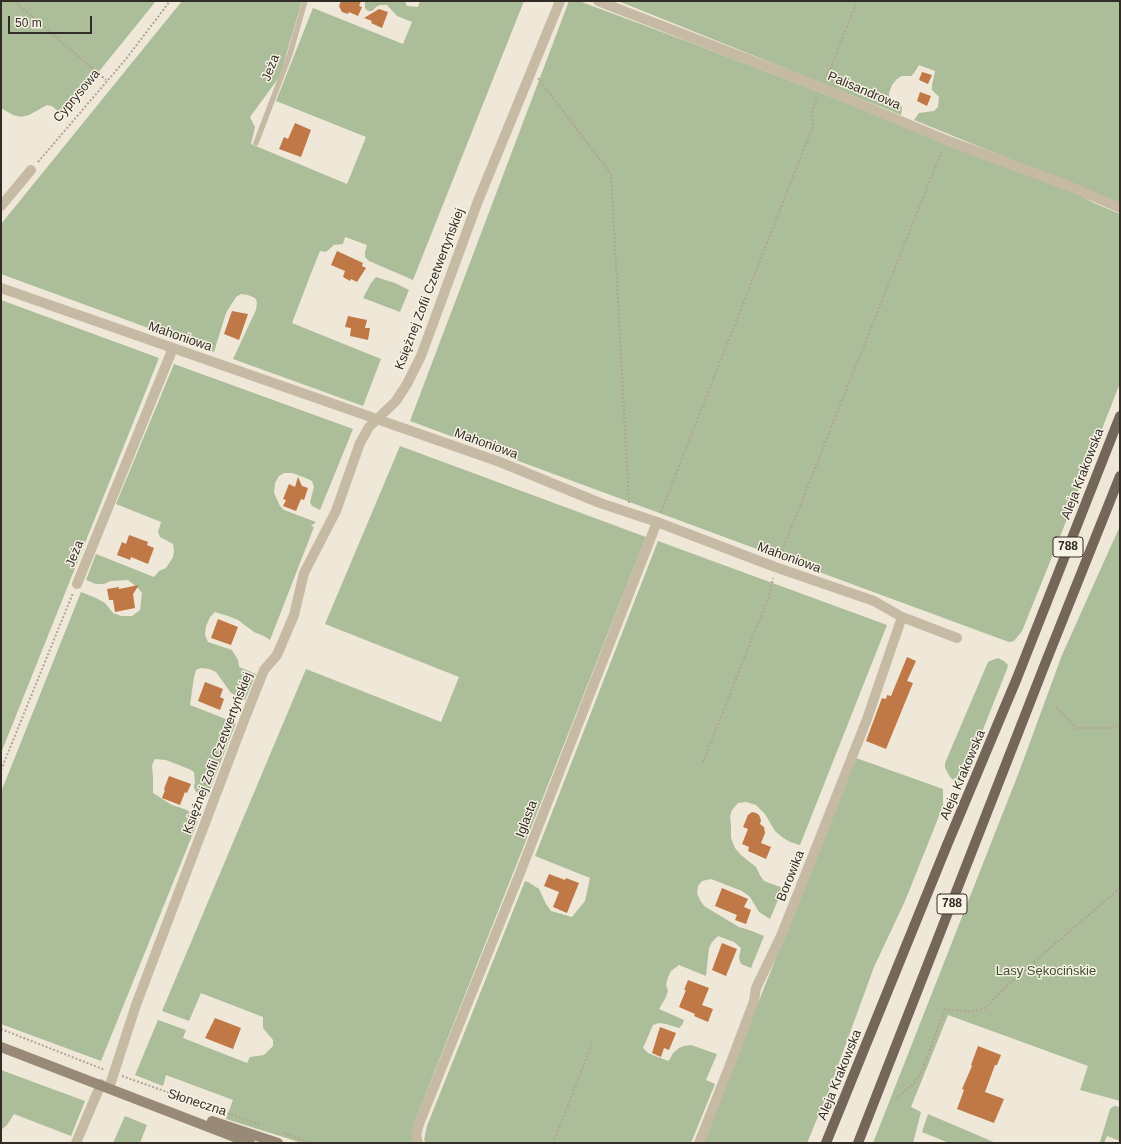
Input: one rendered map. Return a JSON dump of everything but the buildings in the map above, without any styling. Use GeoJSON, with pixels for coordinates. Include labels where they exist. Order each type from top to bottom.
{"type":"FeatureCollection","features":[{"type":"Feature","properties":{"kind":"main road","name":"Aleja Krakowska"},"geometry":{"type":"LineString","coordinates":[[826,1143],[947,845],[1017,678],[1120,416]]}},
{"type":"Feature","properties":{"kind":"main road","name":"788"},"geometry":{"type":"LineString","coordinates":[[858,1143],[1120,476]]}},
{"type":"Feature","properties":{"kind":"main road","name":"Słoneczna"},"geometry":{"type":"LineString","coordinates":[[1,1047],[250,1143]]}},
{"type":"Feature","properties":{"kind":"main road","name":"Słoneczna"},"geometry":{"type":"LineString","coordinates":[[105,1086],[278,1143]]}},
{"type":"Feature","properties":{"kind":"street","name":"Księżnej Zofii Czetwertyńskiej"},"geometry":{"type":"LineString","coordinates":[[76,1143],[105,1086],[114,1073],[136,1006],[264,670],[277,655],[294,615],[304,573],[336,511],[360,443],[369,428],[396,401],[407,384],[421,356],[478,201],[560,1]]}},
{"type":"Feature","properties":{"kind":"street","name":"Palisandrowa"},"geometry":{"type":"LineString","coordinates":[[598,1],[822,88],[946,140],[1069,186],[1120,208]]}},
{"type":"Feature","properties":{"kind":"street"},"geometry":{"type":"LineString","coordinates":[[1,206],[31,170]]}},
{"type":"Feature","properties":{"kind":"street","name":"Mahoniowa"},"geometry":{"type":"LineString","coordinates":[[1,288],[500,462],[567,490],[874,602],[902,617],[957,638]]}},
{"type":"Feature","properties":{"kind":"street","name":"Jeża"},"geometry":{"type":"LineString","coordinates":[[77,584],[173,348]]}},
{"type":"Feature","properties":{"kind":"street","name":"Iglasta"},"geometry":{"type":"LineString","coordinates":[[418,1143],[416,1135],[419,1124],[520,873],[657,522]]}},
{"type":"Feature","properties":{"kind":"street","name":"Borowika"},"geometry":{"type":"LineString","coordinates":[[699,1143],[754,1001],[756,988],[781,936],[867,719],[902,617]]}},
{"type":"Feature","properties":{"kind":"lane","name":"Jeża"},"geometry":{"type":"LineString","coordinates":[[256,143],[290,54],[305,1]]}},
{"type":"Feature","properties":{"kind":"path"},"geometry":{"type":"LineString","coordinates":[[14,1],[106,80]]}},
{"type":"Feature","properties":{"kind":"path","name":"Cyprysowa"},"geometry":{"type":"LineString","coordinates":[[31,170],[106,80],[126,59],[170,1]]}},
{"type":"Feature","properties":{"kind":"path"},"geometry":{"type":"LineString","coordinates":[[657,522],[813,126],[812,109],[857,1]]}},
{"type":"Feature","properties":{"kind":"path"},"geometry":{"type":"LineString","coordinates":[[532,69],[611,174],[630,513]]}},
{"type":"Feature","properties":{"kind":"path"},"geometry":{"type":"LineString","coordinates":[[703,762],[768,596],[776,567],[946,140]]}},
{"type":"Feature","properties":{"kind":"path","name":"Jeża"},"geometry":{"type":"LineString","coordinates":[[1,770],[77,584]]}},
{"type":"Feature","properties":{"kind":"path"},"geometry":{"type":"LineString","coordinates":[[1056,708],[1076,728],[1109,728],[1120,725]]}},
{"type":"Feature","properties":{"kind":"path"},"geometry":{"type":"LineString","coordinates":[[896,1099],[915,1082],[922,1071],[945,1009],[970,1012],[985,1008],[1012,981],[1120,888]]}},
{"type":"Feature","properties":{"kind":"path"},"geometry":{"type":"LineString","coordinates":[[1,1029],[114,1073],[260,1125]]}},
{"type":"Feature","properties":{"kind":"path"},"geometry":{"type":"LineString","coordinates":[[553,1143],[592,1044]]}},
{"type":"Feature","properties":{"kind":"path"},"geometry":{"type":"LineString","coordinates":[[282,1133],[312,1143]]}},
{"type":"Feature","properties":{"kind":"green space"},"geometry":{"type":"Polygon","coordinates":[[[1,1],[156,1],[63,116],[52,106],[47,105],[29,115],[21,117],[13,115],[1,108],[1,1]]]}},
{"type":"Feature","properties":{"kind":"green space"},"geometry":{"type":"Polygon","coordinates":[[[182,1],[302,1],[280,76],[250,117],[255,127],[251,144],[347,184],[366,137],[276,101],[313,8],[403,44],[412,22],[397,16],[387,5],[380,5],[372,11],[368,11],[365,8],[365,1],[405,1],[407,6],[418,7],[420,1],[524,1],[413,280],[369,261],[365,257],[367,245],[345,237],[343,244],[334,245],[326,252],[320,251],[310,276],[292,323],[381,359],[363,406],[233,359],[256,310],[257,302],[255,298],[248,295],[241,294],[236,297],[226,313],[214,352],[1,274],[1,224],[182,1]]]}},
{"type":"Feature","properties":{"kind":"green space"},"geometry":{"type":"Polygon","coordinates":[[[569,1],[579,1],[814,90],[948,144],[1062,186],[1094,203],[1120,214],[1120,383],[1022,631],[1014,641],[1009,642],[410,421],[569,1]]]}},
{"type":"Feature","properties":{"kind":"green space"},"geometry":{"type":"Polygon","coordinates":[[[618,1],[1120,1],[1120,204],[914,120],[919,113],[934,111],[938,107],[939,97],[932,90],[935,71],[919,65],[911,76],[902,76],[892,85],[889,93],[889,99],[901,105],[901,115],[618,1]]]}},
{"type":"Feature","properties":{"kind":"green space"},"geometry":{"type":"Polygon","coordinates":[[[376,277],[395,283],[409,290],[400,312],[363,298],[376,277]]]}},
{"type":"Feature","properties":{"kind":"green space"},"geometry":{"type":"Polygon","coordinates":[[[1,300],[159,358],[1,753],[1,300]]]}},
{"type":"Feature","properties":{"kind":"green space"},"geometry":{"type":"Polygon","coordinates":[[[174,364],[353,429],[320,510],[312,506],[310,502],[314,487],[312,481],[292,473],[284,473],[279,476],[275,483],[274,493],[280,506],[284,510],[316,522],[311,526],[314,527],[270,640],[254,632],[238,620],[215,612],[210,617],[206,626],[205,635],[208,642],[232,650],[238,660],[239,667],[256,674],[245,700],[231,693],[216,672],[201,668],[196,670],[190,705],[236,723],[207,797],[196,792],[194,787],[194,772],[189,769],[166,760],[155,759],[152,765],[153,793],[172,805],[187,810],[190,813],[188,817],[198,821],[101,1061],[1,1024],[1,792],[81,592],[105,603],[113,613],[121,616],[132,616],[140,610],[142,593],[128,580],[96,584],[86,580],[96,554],[154,577],[159,571],[166,568],[173,557],[173,544],[160,537],[158,532],[161,522],[116,504],[174,364]]]}},
{"type":"Feature","properties":{"kind":"green space"},"geometry":{"type":"Polygon","coordinates":[[[400,446],[646,537],[415,1121],[414,1143],[302,1143],[226,1119],[233,1100],[166,1075],[163,1086],[135,1075],[158,1020],[186,1030],[183,1038],[247,1063],[250,1057],[264,1055],[273,1046],[273,1040],[263,1028],[263,1017],[201,993],[189,1021],[162,1011],[306,669],[441,722],[459,677],[325,624],[400,446]]]}},
{"type":"Feature","properties":{"kind":"green space","name":"Lasy Sękocińskie"},"geometry":{"type":"Polygon","coordinates":[[[1120,526],[1120,1101],[1080,1090],[1088,1066],[948,1015],[911,1107],[921,1112],[913,1143],[873,1143],[1019,772],[1062,655],[1120,526]]]}},
{"type":"Feature","properties":{"kind":"green space"},"geometry":{"type":"Polygon","coordinates":[[[658,541],[887,625],[800,845],[790,842],[775,831],[765,814],[756,805],[746,802],[738,803],[732,810],[730,816],[731,838],[735,848],[756,867],[764,881],[783,888],[770,919],[759,912],[750,897],[742,891],[711,879],[702,881],[698,886],[697,893],[704,906],[739,927],[764,936],[751,968],[741,964],[739,958],[741,948],[734,942],[718,936],[709,948],[706,976],[679,965],[671,971],[666,985],[668,991],[659,1009],[684,1020],[679,1028],[659,1023],[653,1025],[643,1048],[648,1053],[668,1061],[673,1053],[679,1048],[691,1045],[717,1054],[706,1080],[715,1084],[691,1143],[426,1143],[424,1140],[427,1126],[525,881],[539,889],[551,911],[572,917],[585,901],[590,878],[535,856],[658,541]]]}},
{"type":"Feature","properties":{"kind":"green space"},"geometry":{"type":"Polygon","coordinates":[[[998,658],[1008,665],[1007,669],[961,785],[957,784],[950,777],[945,768],[945,763],[988,662],[998,658]]]}},
{"type":"Feature","properties":{"kind":"green space"},"geometry":{"type":"Polygon","coordinates":[[[856,758],[943,789],[943,806],[905,901],[874,967],[829,1090],[807,1143],[702,1143],[856,758]]]}},
{"type":"Feature","properties":{"kind":"green space"},"geometry":{"type":"Polygon","coordinates":[[[1,1070],[85,1101],[71,1136],[14,1114],[7,1125],[1,1130],[1,1070]]]}},
{"type":"Feature","properties":{"kind":"green space"},"geometry":{"type":"Polygon","coordinates":[[[1114,1106],[1120,1107],[1120,1141],[1107,1136],[1104,1143],[1102,1143],[1100,1142],[1110,1109],[1114,1106]]]}},
{"type":"Feature","properties":{"kind":"green space"},"geometry":{"type":"Polygon","coordinates":[[[928,1114],[996,1143],[949,1143],[922,1132],[928,1114]]]}},
{"type":"Feature","properties":{"kind":"green space"},"geometry":{"type":"Polygon","coordinates":[[[125,1116],[147,1125],[140,1143],[113,1143],[125,1116]]]}}]}
